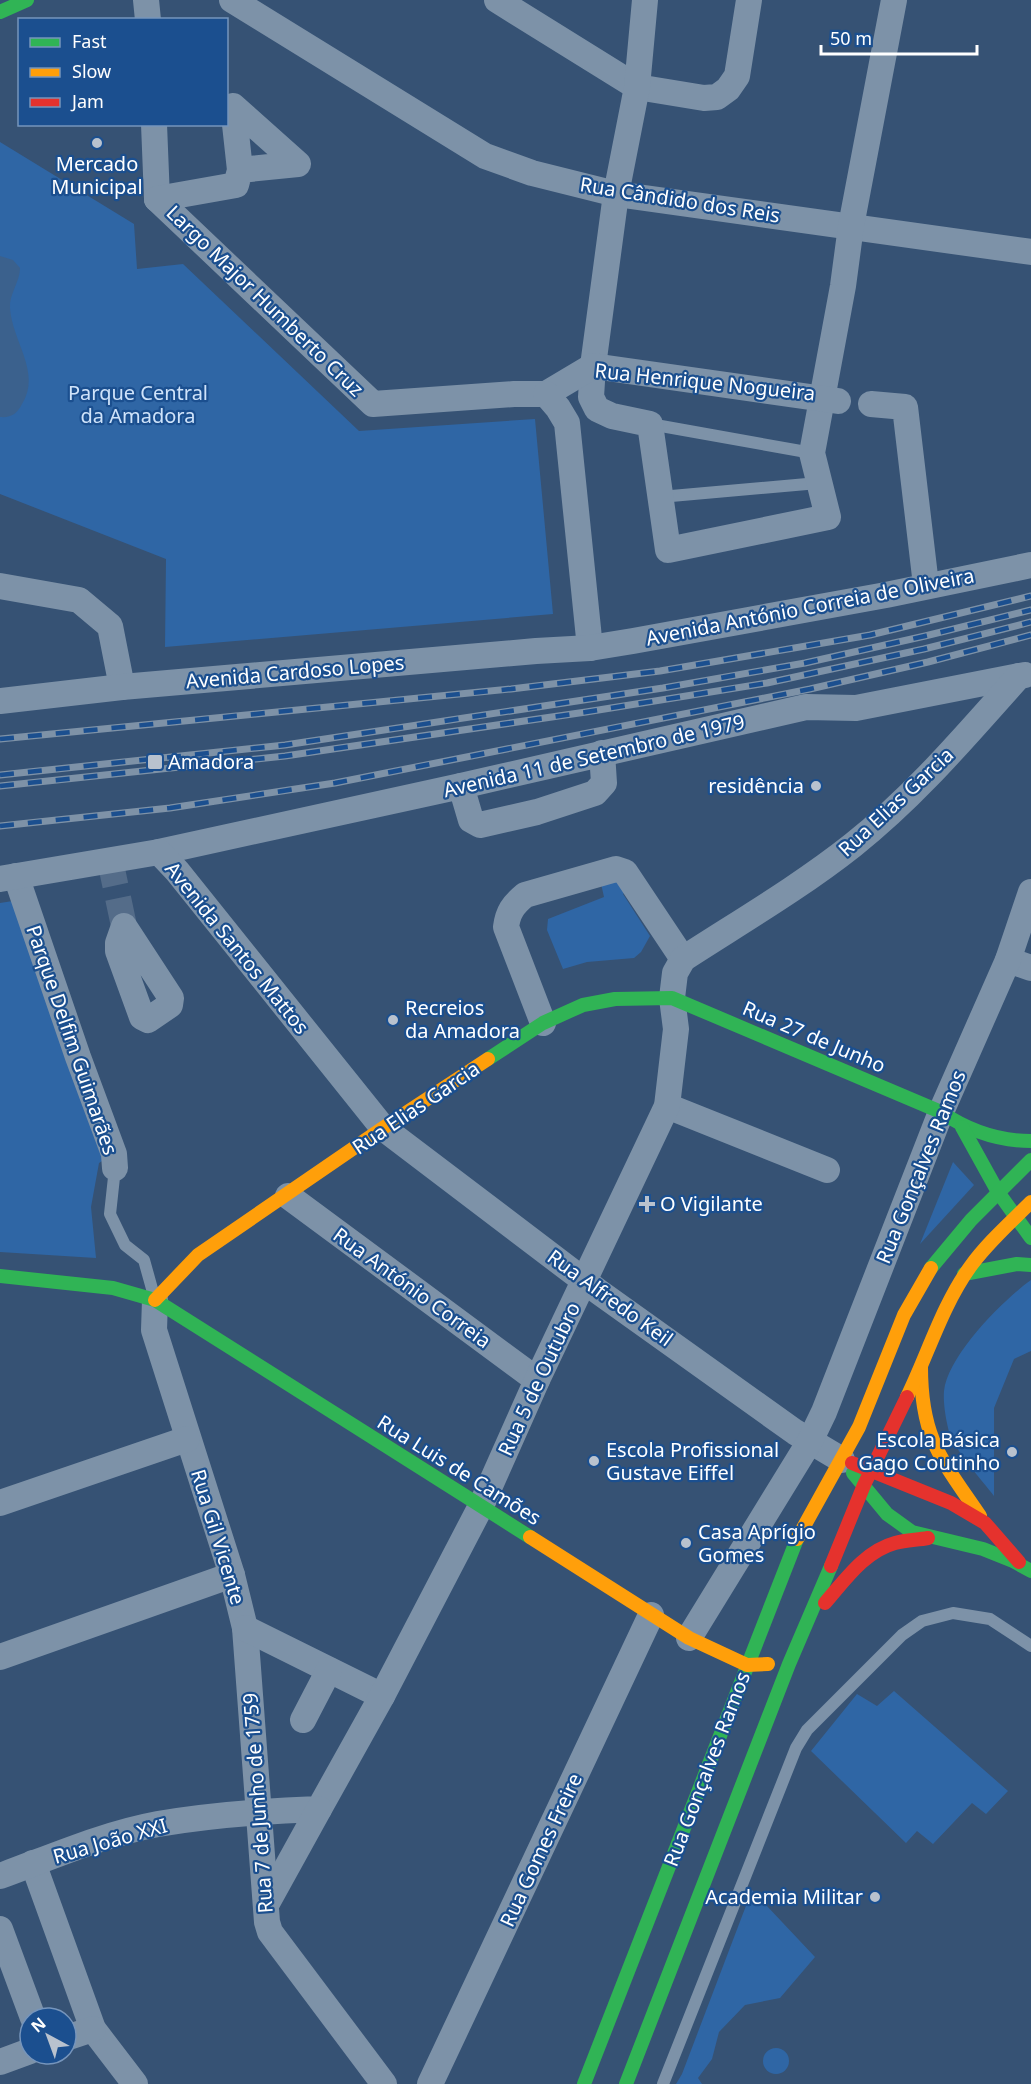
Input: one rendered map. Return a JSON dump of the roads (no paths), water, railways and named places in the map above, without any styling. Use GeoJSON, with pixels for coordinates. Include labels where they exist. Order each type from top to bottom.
{"type":"FeatureCollection","features":[{"type":"Feature","properties":{"kind":"main road"},"geometry":{"type":"LineString","coordinates":[[0,12],[27,0]]}},
{"type":"Feature","properties":{"kind":"main road","name":"Rua Elias Garcia"},"geometry":{"type":"LineString","coordinates":[[155,1300],[198,1255],[288,1196],[383,1128],[543,1023],[595,1002],[627,998],[672,998]]}},
{"type":"Feature","properties":{"kind":"main road","name":"Rua 27 de Junho"},"geometry":{"type":"LineString","coordinates":[[672,998],[940,1112],[962,1127]]}},
{"type":"Feature","properties":{"kind":"main road"},"geometry":{"type":"LineString","coordinates":[[962,1127],[990,1137],[1010,1141],[1031,1141]]}},
{"type":"Feature","properties":{"kind":"main road"},"geometry":{"type":"LineString","coordinates":[[962,1127],[998,1192],[1031,1238]]}},
{"type":"Feature","properties":{"kind":"main road","name":"Rua Gonçalves Ramos"},"geometry":{"type":"LineString","coordinates":[[584,2084],[789,1552],[807,1516],[842,1460],[868,1407],[897,1332],[918,1287],[948,1245],[970,1220],[1031,1160]]}},
{"type":"Feature","properties":{"kind":"main road","name":"Rua Gonçalves Ramos"},"geometry":{"type":"LineString","coordinates":[[626,2084],[789,1664],[812,1617],[848,1523],[936,1329],[964,1274],[1001,1231],[1031,1202]]}},
{"type":"Feature","properties":{"kind":"main road"},"geometry":{"type":"LineString","coordinates":[[964,1274],[1017,1264],[1031,1265]]}},
{"type":"Feature","properties":{"kind":"main road"},"geometry":{"type":"LineString","coordinates":[[0,1276],[113,1288],[155,1300]]}},
{"type":"Feature","properties":{"kind":"main road","name":"Rua Luis de Camões"},"geometry":{"type":"LineString","coordinates":[[155,1300],[651,1615],[689,1638],[747,1665]]}},
{"type":"Feature","properties":{"kind":"main road"},"geometry":{"type":"LineString","coordinates":[[921,1366],[921,1391],[931,1438],[985,1523],[1027,1569]]}},
{"type":"Feature","properties":{"kind":"main road"},"geometry":{"type":"LineString","coordinates":[[842,1460],[873,1470],[951,1503],[985,1523]]}},
{"type":"Feature","properties":{"kind":"main road"},"geometry":{"type":"LineString","coordinates":[[842,1460],[864,1487],[899,1523],[911,1531],[928,1538],[974,1547],[1027,1569]]}},
{"type":"Feature","properties":{"kind":"main road"},"geometry":{"type":"LineString","coordinates":[[812,1617],[856,1568],[872,1555],[893,1543],[928,1538]]}},
{"type":"Feature","properties":{"kind":"main road"},"geometry":{"type":"LineString","coordinates":[[747,1665],[789,1664]]}},
{"type":"Feature","properties":{"kind":"street"},"geometry":{"type":"LineString","coordinates":[[146,0],[148,18]]}},
{"type":"Feature","properties":{"kind":"street","name":"Rua Cândido dos Reis"},"geometry":{"type":"LineString","coordinates":[[232,0],[485,156],[532,173],[616,194],[1031,252]]}},
{"type":"Feature","properties":{"kind":"street"},"geometry":{"type":"LineString","coordinates":[[497,0],[637,87],[704,99],[717,97],[728,89],[737,76],[749,0]]}},
{"type":"Feature","properties":{"kind":"street"},"geometry":{"type":"LineString","coordinates":[[645,0],[637,87],[616,194],[593,366],[591,397],[597,409],[612,416],[650,424],[668,550],[828,517],[812,453],[830,399]]}},
{"type":"Feature","properties":{"kind":"street","name":"Rua Henrique Nogueira"},"geometry":{"type":"LineString","coordinates":[[546,394],[593,366],[830,399],[851,226],[894,0]]}},
{"type":"Feature","properties":{"kind":"street"},"geometry":{"type":"LineString","coordinates":[[230,103],[298,164],[240,170]]}},
{"type":"Feature","properties":{"kind":"street"},"geometry":{"type":"LineString","coordinates":[[154,126],[157,199],[236,185],[240,170],[230,103]]}},
{"type":"Feature","properties":{"kind":"street","name":"Largo Major Humberto Cruz"},"geometry":{"type":"LineString","coordinates":[[157,199],[373,404],[514,394],[546,394]]}},
{"type":"Feature","properties":{"kind":"street"},"geometry":{"type":"LineString","coordinates":[[546,394],[567,423],[590,648]]}},
{"type":"Feature","properties":{"kind":"street"},"geometry":{"type":"LineString","coordinates":[[872,404],[905,407],[926,585]]}},
{"type":"Feature","properties":{"kind":"street","name":"Rua Henrique Nogueira"},"geometry":{"type":"LineString","coordinates":[[568,438],[597,409]]}},
{"type":"Feature","properties":{"kind":"street","name":"Avenida António Correia de Oliveira"},"geometry":{"type":"LineString","coordinates":[[590,648],[851,601],[1031,565]]}},
{"type":"Feature","properties":{"kind":"street"},"geometry":{"type":"LineString","coordinates":[[0,586],[79,600],[110,626],[122,687]]}},
{"type":"Feature","properties":{"kind":"street","name":"Avenida Cardoso Lopes"},"geometry":{"type":"LineString","coordinates":[[0,701],[122,687],[590,648]]}},
{"type":"Feature","properties":{"kind":"street","name":"Avenida 11 de Setembro de 1979"},"geometry":{"type":"LineString","coordinates":[[159,852],[806,708],[856,708],[1025,675]]}},
{"type":"Feature","properties":{"kind":"street","name":"Rua Elias Garcia"},"geometry":{"type":"LineString","coordinates":[[683,959],[822,868],[854,844],[938,767],[1025,675]]}},
{"type":"Feature","properties":{"kind":"street"},"geometry":{"type":"LineString","coordinates":[[461,786],[471,820],[480,825],[537,812],[595,794],[604,783],[602,753]]}},
{"type":"Feature","properties":{"kind":"street","name":"Avenida Santos Mattos"},"geometry":{"type":"LineString","coordinates":[[8,877],[159,852],[177,871],[383,1128]]}},
{"type":"Feature","properties":{"kind":"street"},"geometry":{"type":"LineString","coordinates":[[543,1023],[506,927],[508,915],[514,904],[525,895],[615,869],[625,872],[683,959],[675,973],[672,998]]}},
{"type":"Feature","properties":{"kind":"street","name":"Parque Delfim Guimarães"},"geometry":{"type":"LineString","coordinates":[[8,877],[78,1057],[114,1155],[115,1168]]}},
{"type":"Feature","properties":{"kind":"street","name":"Rua Gonçalves Ramos"},"geometry":{"type":"LineString","coordinates":[[689,1638],[810,1441],[824,1412],[940,1112],[1020,964],[1031,892]]}},
{"type":"Feature","properties":{"kind":"street","name":"Rua 5 de Outubro"},"geometry":{"type":"LineString","coordinates":[[267,1905],[382,1696],[481,1506],[537,1380],[667,1106],[676,1029],[672,998]]}},
{"type":"Feature","properties":{"kind":"street"},"geometry":{"type":"LineString","coordinates":[[667,1106],[827,1170]]}},
{"type":"Feature","properties":{"kind":"street","name":"Rua Alfredo Keil"},"geometry":{"type":"LineString","coordinates":[[383,1128],[585,1282],[810,1441],[842,1460]]}},
{"type":"Feature","properties":{"kind":"street","name":"Rua António Correia"},"geometry":{"type":"LineString","coordinates":[[288,1196],[537,1380]]}},
{"type":"Feature","properties":{"kind":"street","name":"Rua Gil Vicente"},"geometry":{"type":"LineString","coordinates":[[155,1300],[154,1330],[232,1575],[245,1628],[382,1696]]}},
{"type":"Feature","properties":{"kind":"street"},"geometry":{"type":"LineString","coordinates":[[0,1503],[187,1438]]}},
{"type":"Feature","properties":{"kind":"street"},"geometry":{"type":"LineString","coordinates":[[0,1657],[232,1575]]}},
{"type":"Feature","properties":{"kind":"street","name":"Rua Gomes Freire"},"geometry":{"type":"LineString","coordinates":[[430,2084],[651,1615]]}},
{"type":"Feature","properties":{"kind":"street","name":"Rua 7 de Junho de 1759"},"geometry":{"type":"LineString","coordinates":[[245,1628],[267,1922],[270,1932],[384,2084]]}},
{"type":"Feature","properties":{"kind":"street"},"geometry":{"type":"LineString","coordinates":[[303,1720],[329,1670]]}},
{"type":"Feature","properties":{"kind":"street"},"geometry":{"type":"LineString","coordinates":[[260,1812],[319,1809]]}},
{"type":"Feature","properties":{"kind":"street","name":"Rua João XXI"},"geometry":{"type":"LineString","coordinates":[[0,1876],[33,1863],[151,1826],[260,1812]]}},
{"type":"Feature","properties":{"kind":"street"},"geometry":{"type":"LineString","coordinates":[[33,1863],[93,2029],[135,2084]]}},
{"type":"Feature","properties":{"kind":"street"},"geometry":{"type":"LineString","coordinates":[[0,1929],[29,2006]]}},
{"type":"Feature","properties":{"kind":"street"},"geometry":{"type":"LineString","coordinates":[[78,2034],[93,2029]]}},
{"type":"Feature","properties":{"kind":"street"},"geometry":{"type":"LineString","coordinates":[[0,2062],[18,2055]]}},
{"type":"Feature","properties":{"kind":"lane"},"geometry":{"type":"LineString","coordinates":[[650,424],[812,453]]}},
{"type":"Feature","properties":{"kind":"lane"},"geometry":{"type":"LineString","coordinates":[[660,497],[818,483]]}},
{"type":"Feature","properties":{"kind":"lane","name":"Parque Delfim Guimarães"},"geometry":{"type":"LineString","coordinates":[[115,1168],[110,1214],[125,1245],[144,1260],[155,1300]]}},
{"type":"Feature","properties":{"kind":"lane"},"geometry":{"type":"LineString","coordinates":[[663,2084],[796,1749],[807,1730],[902,1635],[922,1621],[953,1612],[990,1619],[1031,1646]]}},
{"type":"Feature","properties":{"kind":"tunnel"},"geometry":{"type":"LineString","coordinates":[[110,860],[124,926]]}},
{"type":"Feature","properties":{"kind":"railway"},"geometry":{"type":"LineString","coordinates":[[0,739],[511,689],[660,671],[870,635],[1031,596]]}},
{"type":"Feature","properties":{"kind":"railway"},"geometry":{"type":"LineString","coordinates":[[0,775],[285,745],[663,688],[805,663],[1031,610]]}},
{"type":"Feature","properties":{"kind":"railway"},"geometry":{"type":"LineString","coordinates":[[0,786],[285,756],[586,712],[767,683],[924,649],[1031,622]]}},
{"type":"Feature","properties":{"kind":"railway"},"geometry":{"type":"LineString","coordinates":[[0,826],[170,808],[335,783],[810,689],[1031,635]]}},
{"type":"Feature","properties":{"kind":"place","name":"Mercado Municipal"},"geometry":{"type":"Point","coordinates":[97,143]}},
{"type":"Feature","properties":{"kind":"place","name":"Amadora"},"geometry":{"type":"Point","coordinates":[155,762]}},
{"type":"Feature","properties":{"kind":"place","name":"residência"},"geometry":{"type":"Point","coordinates":[816,786]}},
{"type":"Feature","properties":{"kind":"place","name":"Recreios da Amadora"},"geometry":{"type":"Point","coordinates":[393,1020]}},
{"type":"Feature","properties":{"kind":"place","name":"O Vigilante"},"geometry":{"type":"Point","coordinates":[647,1204]}},
{"type":"Feature","properties":{"kind":"place","name":"Escola Básica Gago Coutinho"},"geometry":{"type":"Point","coordinates":[1012,1452]}},
{"type":"Feature","properties":{"kind":"place","name":"Escola Profissional Gustave Eiffel"},"geometry":{"type":"Point","coordinates":[594,1461]}},
{"type":"Feature","properties":{"kind":"place","name":"Casa Aprígio Gomes"},"geometry":{"type":"Point","coordinates":[686,1543]}},
{"type":"Feature","properties":{"kind":"place","name":"Academia Militar"},"geometry":{"type":"Point","coordinates":[875,1897]}},
{"type":"Feature","properties":{"kind":"park label","name":"Parque Central da Amadora"},"geometry":{"type":"Point","coordinates":[138,404]}}]}
